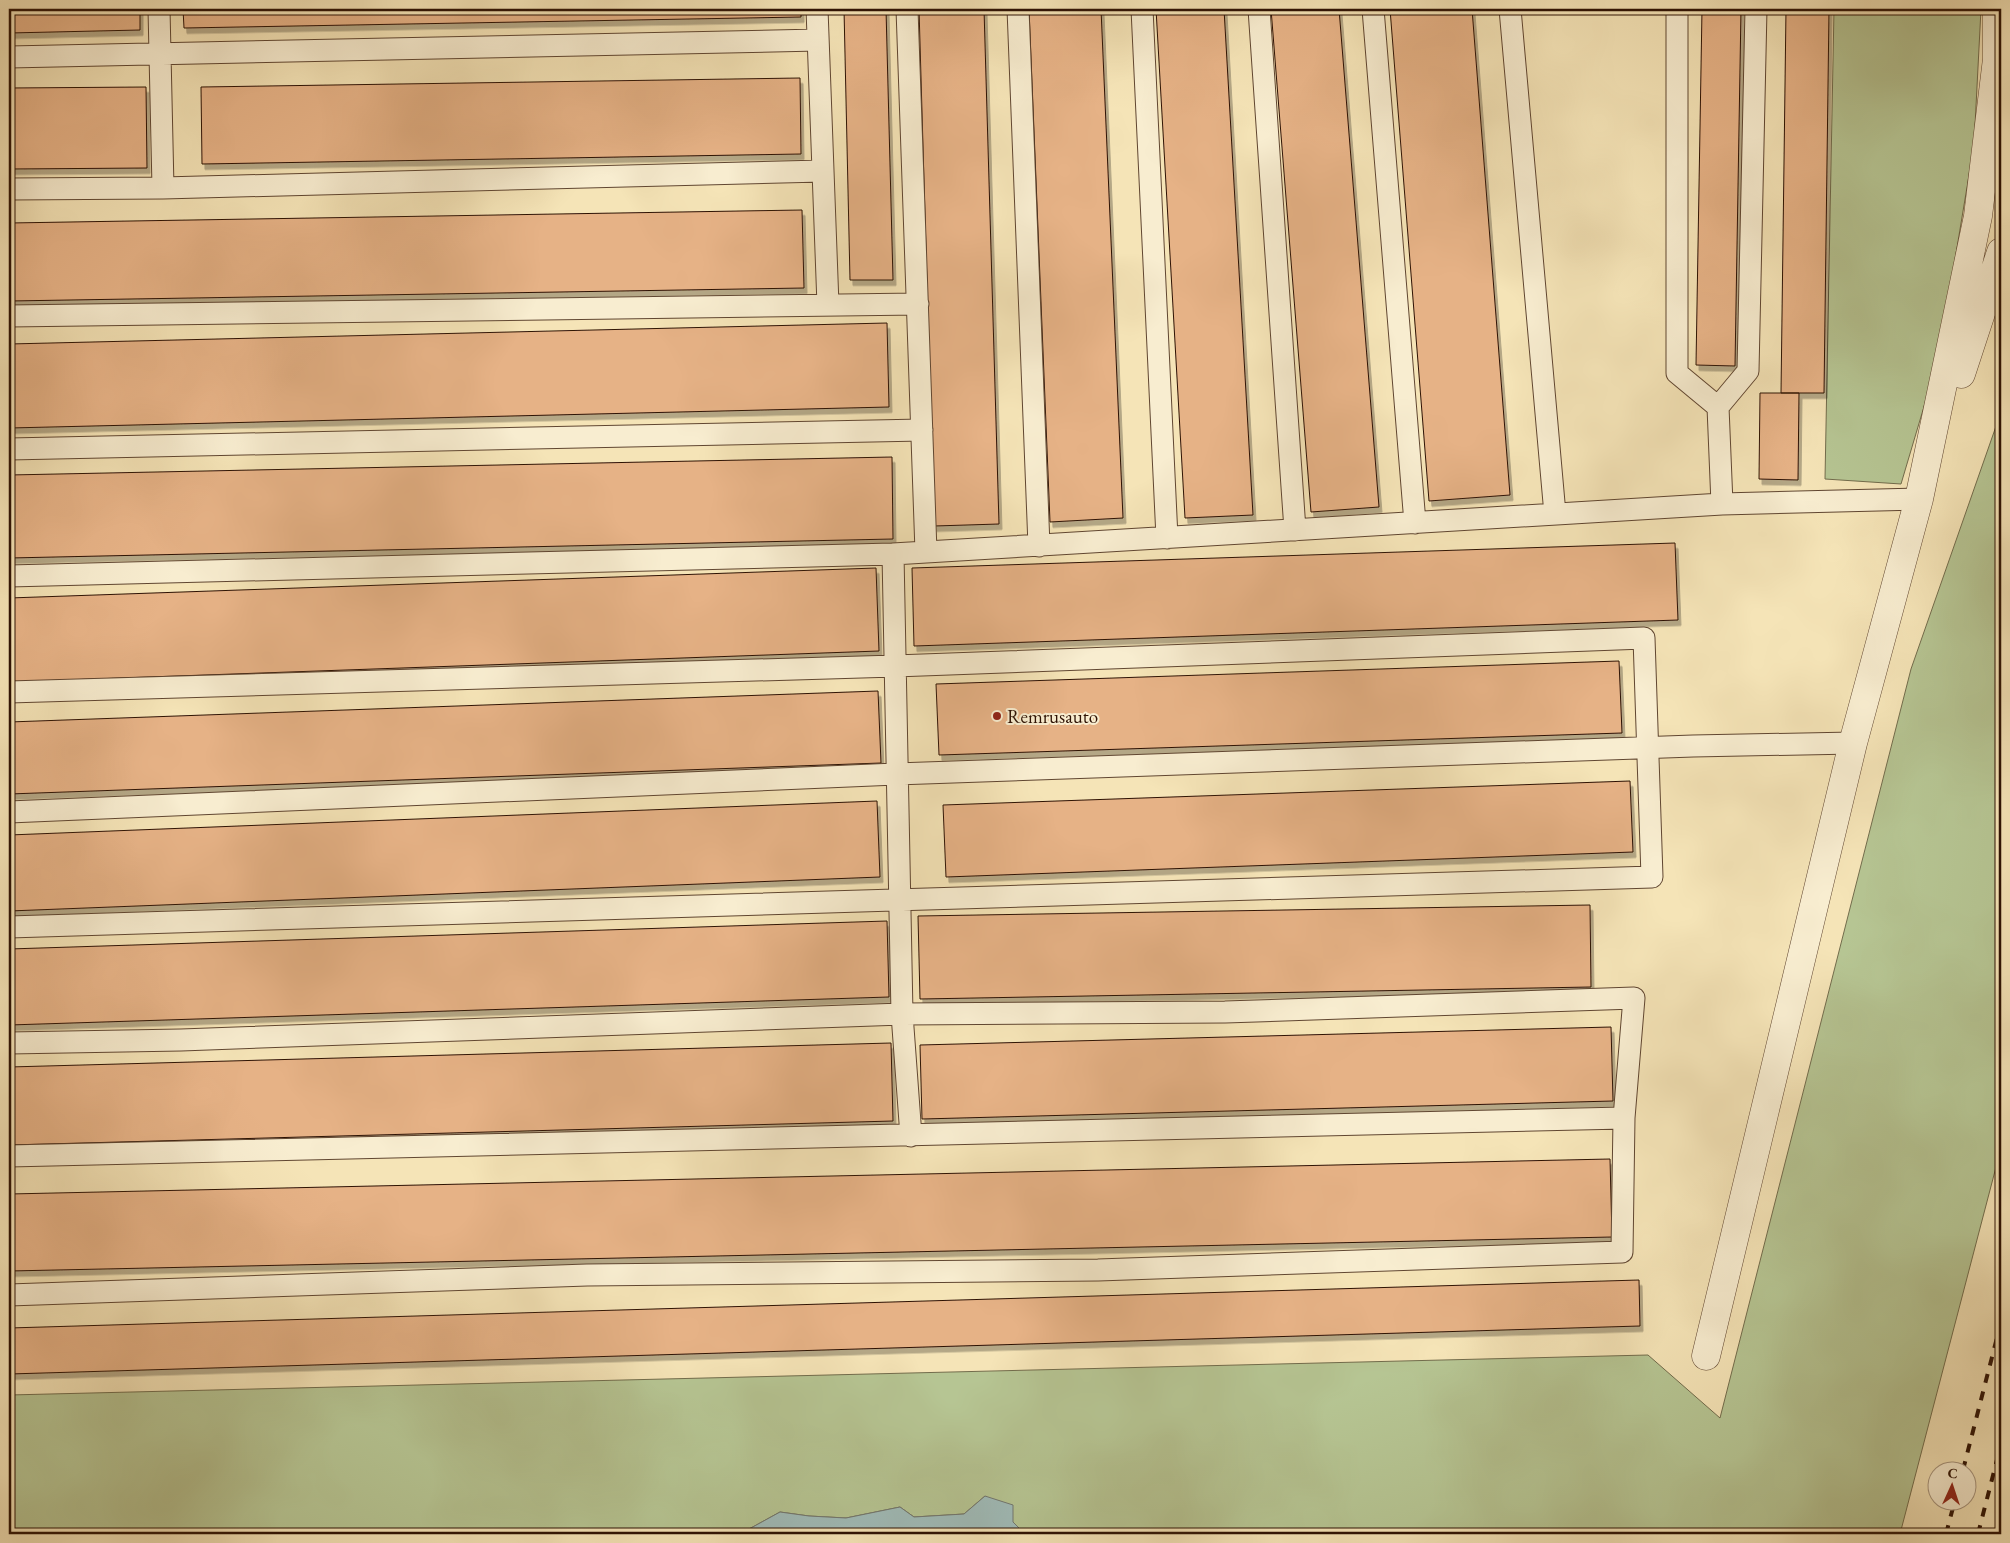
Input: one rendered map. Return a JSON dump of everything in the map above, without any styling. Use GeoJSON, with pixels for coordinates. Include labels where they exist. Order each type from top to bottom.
{"type":"FeatureCollection","features":[{"type":"Feature","properties":{"kind":"street"},"geometry":{"type":"LineString","coordinates":[[1919,499],[1978,216],[1997,59],[1997,9]]}},
{"type":"Feature","properties":{"kind":"street"},"geometry":{"type":"LineString","coordinates":[[1706,1356],[1853,744],[1919,499],[2001,252]]}},
{"type":"Feature","properties":{"kind":"lane"},"geometry":{"type":"LineString","coordinates":[[159,9],[163,188]]}},
{"type":"Feature","properties":{"kind":"lane"},"geometry":{"type":"LineString","coordinates":[[817,9],[828,306]]}},
{"type":"Feature","properties":{"kind":"lane"},"geometry":{"type":"LineString","coordinates":[[907,9],[926,552]]}},
{"type":"Feature","properties":{"kind":"lane"},"geometry":{"type":"LineString","coordinates":[[1018,9],[1039,546]]}},
{"type":"Feature","properties":{"kind":"lane"},"geometry":{"type":"LineString","coordinates":[[1142,9],[1167,538]]}},
{"type":"Feature","properties":{"kind":"lane"},"geometry":{"type":"LineString","coordinates":[[1259,9],[1295,530]]}},
{"type":"Feature","properties":{"kind":"lane"},"geometry":{"type":"LineString","coordinates":[[1373,9],[1415,523]]}},
{"type":"Feature","properties":{"kind":"lane"},"geometry":{"type":"LineString","coordinates":[[1510,9],[1555,514]]}},
{"type":"Feature","properties":{"kind":"lane"},"geometry":{"type":"LineString","coordinates":[[1677,9],[1677,372],[1718,407]]}},
{"type":"Feature","properties":{"kind":"lane"},"geometry":{"type":"LineString","coordinates":[[1722,504],[1718,407],[1748,371],[1756,9]]}},
{"type":"Feature","properties":{"kind":"lane"},"geometry":{"type":"LineString","coordinates":[[9,57],[818,40]]}},
{"type":"Feature","properties":{"kind":"lane"},"geometry":{"type":"LineString","coordinates":[[9,189],[163,188],[822,171]]}},
{"type":"Feature","properties":{"kind":"lane"},"geometry":{"type":"LineString","coordinates":[[9,316],[918,304]]}},
{"type":"Feature","properties":{"kind":"lane"},"geometry":{"type":"LineString","coordinates":[[9,449],[922,430]]}},
{"type":"Feature","properties":{"kind":"lane"},"geometry":{"type":"LineString","coordinates":[[9,576],[894,554],[1722,504],[1919,499]]}},
{"type":"Feature","properties":{"kind":"lane"},"geometry":{"type":"LineString","coordinates":[[894,554],[896,774],[902,1014],[911,1136]]}},
{"type":"Feature","properties":{"kind":"lane"},"geometry":{"type":"LineString","coordinates":[[9,692],[895,666],[1644,638],[1652,877],[9,927]]}},
{"type":"Feature","properties":{"kind":"lane"},"geometry":{"type":"LineString","coordinates":[[9,812],[896,774],[1647,748],[1853,744]]}},
{"type":"Feature","properties":{"kind":"lane"},"geometry":{"type":"LineString","coordinates":[[9,1043],[181,1040],[902,1014],[1225,1012],[1634,998],[1624,1118],[1622,1252],[1098,1270],[577,1275],[9,1294]]}},
{"type":"Feature","properties":{"kind":"lane"},"geometry":{"type":"LineString","coordinates":[[9,1156],[1624,1118]]}},
{"type":"Feature","properties":{"kind":"green space"},"geometry":{"type":"Polygon","coordinates":[[[1834,9],[1981,9],[1974,145],[1939,356],[1901,484],[1825,479],[1834,9]]]}},
{"type":"Feature","properties":{"kind":"green space"},"geometry":{"type":"Polygon","coordinates":[[[2001,412],[2001,1148],[1900,1534],[1025,1534],[985,1496],[964,1514],[914,1517],[900,1507],[846,1518],[780,1512],[740,1534],[9,1534],[9,1395],[1648,1355],[1720,1418],[1911,669],[2001,412]]]}},
{"type":"Feature","properties":{"kind":"water"},"geometry":{"type":"Polygon","coordinates":[[[985,1496],[1013,1505],[1013,1522],[1025,1534],[740,1534],[780,1512],[846,1518],[900,1507],[914,1517],[964,1514],[985,1496]]]}},
{"type":"Feature","properties":{"kind":"building"},"geometry":{"type":"Polygon","coordinates":[[[9,9],[140,9],[140,30],[9,33],[9,9]]]}},
{"type":"Feature","properties":{"kind":"building"},"geometry":{"type":"Polygon","coordinates":[[[183,9],[801,9],[801,17],[184,28],[183,9]]]}},
{"type":"Feature","properties":{"kind":"building"},"geometry":{"type":"Polygon","coordinates":[[[844,9],[886,9],[893,280],[850,280],[844,9]]]}},
{"type":"Feature","properties":{"kind":"building"},"geometry":{"type":"Polygon","coordinates":[[[919,9],[984,9],[999,524],[934,526],[919,9]]]}},
{"type":"Feature","properties":{"kind":"building"},"geometry":{"type":"Polygon","coordinates":[[[1029,9],[1101,9],[1123,518],[1050,522],[1029,9]]]}},
{"type":"Feature","properties":{"kind":"building"},"geometry":{"type":"Polygon","coordinates":[[[1156,9],[1224,9],[1253,515],[1185,518],[1156,9]]]}},
{"type":"Feature","properties":{"kind":"building"},"geometry":{"type":"Polygon","coordinates":[[[1271,9],[1339,9],[1379,507],[1311,512],[1271,9]]]}},
{"type":"Feature","properties":{"kind":"building"},"geometry":{"type":"Polygon","coordinates":[[[1390,9],[1472,9],[1510,495],[1429,501],[1390,9]]]}},
{"type":"Feature","properties":{"kind":"building"},"geometry":{"type":"Polygon","coordinates":[[[1702,9],[1741,9],[1735,366],[1696,365],[1702,9]]]}},
{"type":"Feature","properties":{"kind":"building"},"geometry":{"type":"Polygon","coordinates":[[[1786,9],[1829,9],[1824,393],[1781,393],[1786,9]]]}},
{"type":"Feature","properties":{"kind":"building"},"geometry":{"type":"Polygon","coordinates":[[[800,78],[801,154],[202,164],[201,87],[800,78]]]}},
{"type":"Feature","properties":{"kind":"building"},"geometry":{"type":"Polygon","coordinates":[[[146,87],[147,168],[9,169],[9,88],[146,87]]]}},
{"type":"Feature","properties":{"kind":"building"},"geometry":{"type":"Polygon","coordinates":[[[802,210],[804,288],[9,301],[9,223],[802,210]]]}},
{"type":"Feature","properties":{"kind":"building"},"geometry":{"type":"Polygon","coordinates":[[[887,323],[889,407],[9,428],[9,344],[887,323]]]}},
{"type":"Feature","properties":{"kind":"building"},"geometry":{"type":"Polygon","coordinates":[[[1760,393],[1799,393],[1798,480],[1759,479],[1760,393]]]}},
{"type":"Feature","properties":{"kind":"building"},"geometry":{"type":"Polygon","coordinates":[[[892,457],[893,539],[9,558],[9,475],[892,457]]]}},
{"type":"Feature","properties":{"kind":"building"},"geometry":{"type":"Polygon","coordinates":[[[1675,543],[1678,620],[914,646],[912,568],[1675,543]]]}},
{"type":"Feature","properties":{"kind":"building"},"geometry":{"type":"Polygon","coordinates":[[[876,568],[879,651],[9,682],[9,598],[876,568]]]}},
{"type":"Feature","properties":{"kind":"building"},"geometry":{"type":"Polygon","coordinates":[[[1619,661],[1622,733],[939,755],[936,684],[1619,661]]]}},
{"type":"Feature","properties":{"kind":"building"},"geometry":{"type":"Polygon","coordinates":[[[878,691],[881,763],[9,794],[9,722],[878,691]]]}},
{"type":"Feature","properties":{"kind":"building"},"geometry":{"type":"Polygon","coordinates":[[[1630,781],[1633,852],[946,877],[943,805],[1630,781]]]}},
{"type":"Feature","properties":{"kind":"building"},"geometry":{"type":"Polygon","coordinates":[[[877,801],[880,877],[9,911],[9,835],[877,801]]]}},
{"type":"Feature","properties":{"kind":"building"},"geometry":{"type":"Polygon","coordinates":[[[1590,905],[1591,987],[920,999],[918,916],[1590,905]]]}},
{"type":"Feature","properties":{"kind":"building"},"geometry":{"type":"Polygon","coordinates":[[[887,921],[889,997],[9,1025],[9,949],[887,921]]]}},
{"type":"Feature","properties":{"kind":"building"},"geometry":{"type":"Polygon","coordinates":[[[1611,1027],[1613,1101],[922,1119],[920,1045],[1611,1027]]]}},
{"type":"Feature","properties":{"kind":"building"},"geometry":{"type":"Polygon","coordinates":[[[891,1043],[893,1121],[9,1145],[9,1067],[891,1043]]]}},
{"type":"Feature","properties":{"kind":"building"},"geometry":{"type":"Polygon","coordinates":[[[1610,1159],[1612,1237],[9,1271],[9,1194],[1610,1159]]]}},
{"type":"Feature","properties":{"kind":"building"},"geometry":{"type":"Polygon","coordinates":[[[1639,1280],[1640,1326],[9,1374],[9,1328],[1639,1280]]]}},
{"type":"Feature","properties":{"kind":"railway"},"geometry":{"type":"LineString","coordinates":[[1966,1460],[2001,1322]]}},
{"type":"Feature","properties":{"kind":"railway"},"geometry":{"type":"LineString","coordinates":[[1978,1534],[2001,1444]]}},
{"type":"Feature","properties":{"kind":"railway"},"geometry":{"type":"LineString","coordinates":[[1946,1534],[1952,1510]]}},
{"type":"Feature","properties":{"kind":"place","name":"Remrusauto"},"geometry":{"type":"Point","coordinates":[997,716]}}]}
